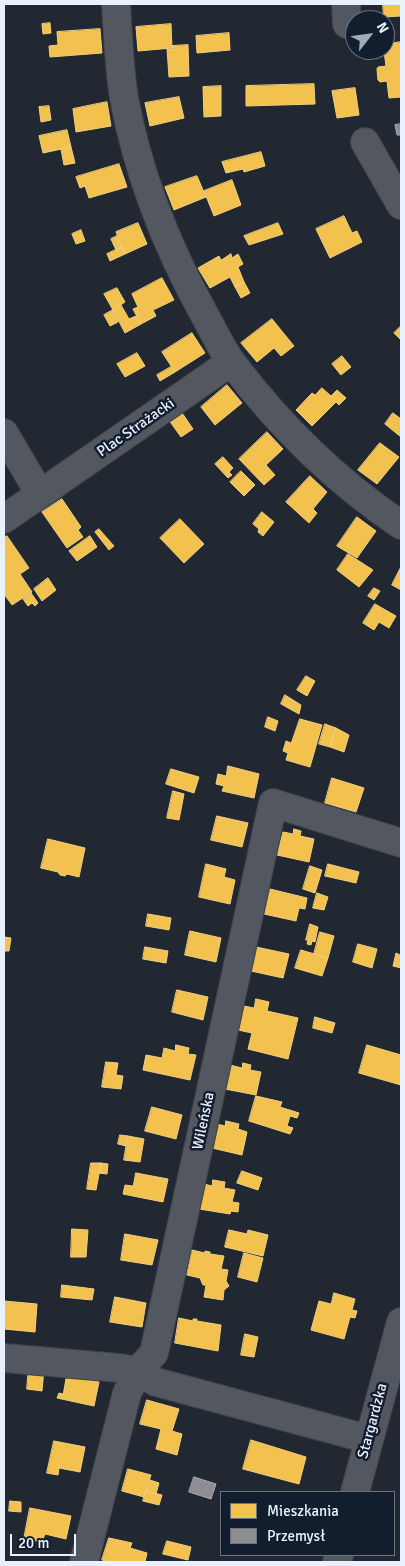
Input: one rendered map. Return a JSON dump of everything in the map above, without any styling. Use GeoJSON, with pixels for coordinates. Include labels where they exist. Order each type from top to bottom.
{"type":"FeatureCollection","features":[{"type":"Feature","properties":{"kind":"street"},"geometry":{"type":"LineString","coordinates":[[116,4],[124,97],[138,159],[169,245],[184,278],[231,362],[271,410],[348,485],[401,525]]}},
{"type":"Feature","properties":{"kind":"street"},"geometry":{"type":"LineString","coordinates":[[365,142],[401,205]]}},
{"type":"Feature","properties":{"kind":"street","name":"Plac Strażacki"},"geometry":{"type":"LineString","coordinates":[[4,519],[231,362]]}},
{"type":"Feature","properties":{"kind":"street"},"geometry":{"type":"LineString","coordinates":[[4,432],[40,494]]}},
{"type":"Feature","properties":{"kind":"street","name":"Wileńska"},"geometry":{"type":"LineString","coordinates":[[84,1562],[128,1393],[138,1371],[154,1354],[273,803],[401,844]]}},
{"type":"Feature","properties":{"kind":"street","name":"Stargardzka"},"geometry":{"type":"LineString","coordinates":[[355,1491],[401,1322]]}},
{"type":"Feature","properties":{"kind":"street"},"geometry":{"type":"LineString","coordinates":[[4,1358],[138,1371],[156,1382],[368,1439]]}},
{"type":"Feature","properties":{"kind":"building: Mieszkania"},"geometry":{"type":"Polygon","coordinates":[[[383,4],[401,4],[401,16],[395,16],[395,10],[383,10],[383,4]]]}},
{"type":"Feature","properties":{"kind":"building: Mieszkania"},"geometry":{"type":"Polygon","coordinates":[[[50,23],[51,33],[43,34],[42,24],[50,23]]]}},
{"type":"Feature","properties":{"kind":"building: Mieszkania"},"geometry":{"type":"Polygon","coordinates":[[[171,24],[172,48],[138,51],[136,27],[171,24]]]}},
{"type":"Feature","properties":{"kind":"building: Mieszkania"},"geometry":{"type":"Polygon","coordinates":[[[100,29],[102,53],[50,57],[49,46],[58,45],[57,32],[100,29]]]}},
{"type":"Feature","properties":{"kind":"building: Mieszkania"},"geometry":{"type":"Polygon","coordinates":[[[229,33],[230,50],[197,53],[196,36],[229,33]]]}},
{"type":"Feature","properties":{"kind":"building: Mieszkania"},"geometry":{"type":"Polygon","coordinates":[[[401,42],[401,97],[389,98],[387,81],[380,82],[378,80],[377,69],[378,67],[386,66],[385,60],[395,60],[395,43],[401,42]]]}},
{"type":"Feature","properties":{"kind":"building: Mieszkania"},"geometry":{"type":"Polygon","coordinates":[[[188,45],[189,76],[169,77],[167,49],[173,49],[172,46],[188,45]]]}},
{"type":"Feature","properties":{"kind":"building: Mieszkania"},"geometry":{"type":"Polygon","coordinates":[[[314,84],[315,104],[246,106],[246,86],[314,84]]]}},
{"type":"Feature","properties":{"kind":"building: Mieszkania"},"geometry":{"type":"Polygon","coordinates":[[[221,86],[221,116],[204,117],[203,87],[221,86]]]}},
{"type":"Feature","properties":{"kind":"building: Mieszkania"},"geometry":{"type":"Polygon","coordinates":[[[355,88],[359,115],[337,118],[332,91],[355,88]]]}},
{"type":"Feature","properties":{"kind":"building: Mieszkania"},"geometry":{"type":"Polygon","coordinates":[[[179,97],[184,118],[150,126],[145,103],[179,97]]]}},
{"type":"Feature","properties":{"kind":"building: Mieszkania"},"geometry":{"type":"Polygon","coordinates":[[[107,102],[111,126],[76,132],[73,109],[107,102]]]}},
{"type":"Feature","properties":{"kind":"building: Mieszkania"},"geometry":{"type":"Polygon","coordinates":[[[49,106],[51,120],[41,122],[39,107],[49,106]]]}},
{"type":"Feature","properties":{"kind":"building: Mieszkania"},"geometry":{"type":"Polygon","coordinates":[[[67,130],[71,147],[43,153],[39,136],[67,130]]]}},
{"type":"Feature","properties":{"kind":"building: Mieszkania"},"geometry":{"type":"Polygon","coordinates":[[[71,147],[75,163],[64,165],[61,149],[71,147]]]}},
{"type":"Feature","properties":{"kind":"building: Mieszkania"},"geometry":{"type":"Polygon","coordinates":[[[261,152],[265,166],[244,172],[243,169],[226,173],[222,162],[261,152]]]}},
{"type":"Feature","properties":{"kind":"building: Mieszkania"},"geometry":{"type":"Polygon","coordinates":[[[119,164],[127,187],[89,198],[85,186],[80,188],[76,177],[119,164]]]}},
{"type":"Feature","properties":{"kind":"building: Mieszkania"},"geometry":{"type":"Polygon","coordinates":[[[197,176],[206,197],[174,210],[165,187],[197,176]]]}},
{"type":"Feature","properties":{"kind":"building: Mieszkania"},"geometry":{"type":"Polygon","coordinates":[[[232,180],[241,205],[214,216],[204,191],[232,180]]]}},
{"type":"Feature","properties":{"kind":"building: Mieszkania"},"geometry":{"type":"Polygon","coordinates":[[[344,216],[352,233],[357,231],[362,242],[330,258],[316,229],[344,216]]]}},
{"type":"Feature","properties":{"kind":"building: Mieszkania"},"geometry":{"type":"Polygon","coordinates":[[[138,223],[147,244],[125,254],[116,232],[138,223]]]}},
{"type":"Feature","properties":{"kind":"building: Mieszkania"},"geometry":{"type":"Polygon","coordinates":[[[278,223],[283,234],[249,245],[244,236],[278,223]]]}},
{"type":"Feature","properties":{"kind":"building: Mieszkania"},"geometry":{"type":"Polygon","coordinates":[[[81,230],[85,241],[76,244],[72,234],[81,230]]]}},
{"type":"Feature","properties":{"kind":"building: Mieszkania"},"geometry":{"type":"Polygon","coordinates":[[[117,236],[122,247],[116,250],[111,239],[117,236]]]}},
{"type":"Feature","properties":{"kind":"building: Mieszkania"},"geometry":{"type":"Polygon","coordinates":[[[122,247],[125,254],[110,261],[107,254],[122,247]]]}},
{"type":"Feature","properties":{"kind":"building: Mieszkania"},"geometry":{"type":"Polygon","coordinates":[[[231,254],[232,258],[238,254],[243,264],[238,267],[244,282],[235,287],[230,277],[210,288],[198,268],[219,256],[221,260],[231,254]]]}},
{"type":"Feature","properties":{"kind":"building: Mieszkania"},"geometry":{"type":"Polygon","coordinates":[[[162,278],[174,300],[153,310],[156,316],[141,324],[133,309],[138,307],[132,294],[162,278]]]}},
{"type":"Feature","properties":{"kind":"building: Mieszkania"},"geometry":{"type":"Polygon","coordinates":[[[244,282],[250,293],[241,298],[235,287],[244,282]]]}},
{"type":"Feature","properties":{"kind":"building: Mieszkania"},"geometry":{"type":"Polygon","coordinates":[[[117,288],[125,302],[113,310],[104,294],[117,288]]]}},
{"type":"Feature","properties":{"kind":"building: Mieszkania"},"geometry":{"type":"Polygon","coordinates":[[[121,305],[129,319],[136,316],[141,324],[125,333],[113,310],[121,305]]]}},
{"type":"Feature","properties":{"kind":"building: Mieszkania"},"geometry":{"type":"Polygon","coordinates":[[[113,310],[118,322],[110,326],[104,315],[113,310]]]}},
{"type":"Feature","properties":{"kind":"building: Mieszkania"},"geometry":{"type":"Polygon","coordinates":[[[272,319],[294,346],[281,356],[274,348],[257,362],[241,343],[272,319]]]}},
{"type":"Feature","properties":{"kind":"building: Mieszkania"},"geometry":{"type":"Polygon","coordinates":[[[401,326],[401,340],[394,333],[401,326]]]}},
{"type":"Feature","properties":{"kind":"building: Mieszkania"},"geometry":{"type":"Polygon","coordinates":[[[192,333],[205,353],[175,372],[162,352],[192,333]]]}},
{"type":"Feature","properties":{"kind":"building: Mieszkania"},"geometry":{"type":"Polygon","coordinates":[[[137,353],[145,366],[125,377],[117,364],[137,353]]]}},
{"type":"Feature","properties":{"kind":"building: Mieszkania"},"geometry":{"type":"Polygon","coordinates":[[[342,356],[351,367],[341,375],[332,364],[342,356]]]}},
{"type":"Feature","properties":{"kind":"building: Mieszkania"},"geometry":{"type":"Polygon","coordinates":[[[171,367],[175,372],[160,381],[157,375],[171,367]]]}},
{"type":"Feature","properties":{"kind":"building: Mieszkania"},"geometry":{"type":"Polygon","coordinates":[[[227,385],[242,403],[215,425],[201,407],[227,385]]]}},
{"type":"Feature","properties":{"kind":"building: Mieszkania"},"geometry":{"type":"Polygon","coordinates":[[[322,388],[331,396],[337,390],[346,398],[339,405],[336,402],[312,426],[296,410],[312,393],[315,395],[322,388]]]}},
{"type":"Feature","properties":{"kind":"building: Mieszkania"},"geometry":{"type":"Polygon","coordinates":[[[178,407],[193,429],[181,437],[166,416],[178,407]]]}},
{"type":"Feature","properties":{"kind":"building: Mieszkania"},"geometry":{"type":"Polygon","coordinates":[[[393,413],[401,419],[401,437],[385,424],[393,413]]]}},
{"type":"Feature","properties":{"kind":"building: Mieszkania"},"geometry":{"type":"Polygon","coordinates":[[[267,432],[283,449],[266,465],[275,475],[264,485],[239,459],[267,432]]]}},
{"type":"Feature","properties":{"kind":"building: Mieszkania"},"geometry":{"type":"Polygon","coordinates":[[[380,443],[399,457],[377,484],[358,470],[380,443]]]}},
{"type":"Feature","properties":{"kind":"building: Mieszkania"},"geometry":{"type":"Polygon","coordinates":[[[223,457],[233,468],[229,472],[232,475],[228,478],[215,464],[223,457]]]}},
{"type":"Feature","properties":{"kind":"building: Mieszkania"},"geometry":{"type":"Polygon","coordinates":[[[241,471],[255,485],[244,496],[230,482],[241,471]]]}},
{"type":"Feature","properties":{"kind":"building: Mieszkania"},"geometry":{"type":"Polygon","coordinates":[[[310,476],[327,492],[313,509],[317,513],[309,523],[286,502],[310,476]]]}},
{"type":"Feature","properties":{"kind":"building: Mieszkania"},"geometry":{"type":"Polygon","coordinates":[[[62,499],[81,527],[78,530],[83,537],[67,548],[42,512],[62,499]]]}},
{"type":"Feature","properties":{"kind":"building: Mieszkania"},"geometry":{"type":"Polygon","coordinates":[[[262,512],[274,522],[263,536],[253,524],[262,512]]]}},
{"type":"Feature","properties":{"kind":"building: Mieszkania"},"geometry":{"type":"Polygon","coordinates":[[[357,517],[376,531],[357,558],[337,546],[357,517]]]}},
{"type":"Feature","properties":{"kind":"building: Mieszkania"},"geometry":{"type":"Polygon","coordinates":[[[180,519],[204,544],[184,563],[160,538],[180,519]]]}},
{"type":"Feature","properties":{"kind":"building: Mieszkania"},"geometry":{"type":"Polygon","coordinates":[[[99,529],[114,546],[109,550],[95,532],[99,529]]]}},
{"type":"Feature","properties":{"kind":"building: Mieszkania"},"geometry":{"type":"Polygon","coordinates":[[[7,536],[29,568],[20,574],[32,592],[12,605],[4,594],[4,578],[6,577],[4,573],[4,538],[7,536]]]}},
{"type":"Feature","properties":{"kind":"building: Mieszkania"},"geometry":{"type":"Polygon","coordinates":[[[90,536],[97,547],[77,561],[69,551],[90,536]]]}},
{"type":"Feature","properties":{"kind":"building: Mieszkania"},"geometry":{"type":"Polygon","coordinates":[[[348,554],[373,570],[359,587],[337,570],[348,554]]]}},
{"type":"Feature","properties":{"kind":"building: Mieszkania"},"geometry":{"type":"Polygon","coordinates":[[[401,567],[401,590],[392,585],[401,567]]]}},
{"type":"Feature","properties":{"kind":"building: Mieszkania"},"geometry":{"type":"Polygon","coordinates":[[[48,578],[56,590],[42,601],[34,589],[48,578]]]}},
{"type":"Feature","properties":{"kind":"building: Mieszkania"},"geometry":{"type":"Polygon","coordinates":[[[374,588],[380,591],[374,600],[368,596],[374,588]]]}},
{"type":"Feature","properties":{"kind":"building: Mieszkania"},"geometry":{"type":"Polygon","coordinates":[[[31,593],[38,603],[35,606],[32,603],[28,606],[23,599],[31,593]]]}},
{"type":"Feature","properties":{"kind":"building: Mieszkania"},"geometry":{"type":"Polygon","coordinates":[[[375,604],[396,616],[389,628],[379,622],[374,630],[363,623],[375,604]]]}},
{"type":"Feature","properties":{"kind":"building: Mieszkania"},"geometry":{"type":"Polygon","coordinates":[[[306,676],[315,681],[307,696],[297,690],[306,676]]]}},
{"type":"Feature","properties":{"kind":"building: Mieszkania"},"geometry":{"type":"Polygon","coordinates":[[[285,695],[301,705],[299,714],[281,704],[285,695]]]}},
{"type":"Feature","properties":{"kind":"building: Mieszkania"},"geometry":{"type":"Polygon","coordinates":[[[268,717],[278,721],[275,731],[265,727],[268,717]]]}},
{"type":"Feature","properties":{"kind":"building: Mieszkania"},"geometry":{"type":"Polygon","coordinates":[[[300,719],[322,725],[310,767],[286,760],[288,753],[283,751],[286,741],[291,743],[300,719]]]}},
{"type":"Feature","properties":{"kind":"building: Mieszkania"},"geometry":{"type":"Polygon","coordinates":[[[325,724],[336,728],[330,747],[319,744],[325,724]]]}},
{"type":"Feature","properties":{"kind":"building: Mieszkania"},"geometry":{"type":"Polygon","coordinates":[[[336,728],[349,735],[344,752],[330,747],[336,728]]]}},
{"type":"Feature","properties":{"kind":"building: Mieszkania"},"geometry":{"type":"Polygon","coordinates":[[[228,766],[259,774],[254,798],[222,791],[224,786],[216,784],[218,774],[226,776],[228,766]]]}},
{"type":"Feature","properties":{"kind":"building: Mieszkania"},"geometry":{"type":"Polygon","coordinates":[[[171,769],[199,777],[194,793],[166,784],[171,769]]]}},
{"type":"Feature","properties":{"kind":"building: Mieszkania"},"geometry":{"type":"Polygon","coordinates":[[[332,778],[364,788],[356,812],[325,803],[332,778]]]}},
{"type":"Feature","properties":{"kind":"building: Mieszkania"},"geometry":{"type":"Polygon","coordinates":[[[173,791],[184,794],[179,820],[167,818],[173,791]]]}},
{"type":"Feature","properties":{"kind":"building: Mieszkania"},"geometry":{"type":"Polygon","coordinates":[[[217,816],[248,823],[242,847],[211,840],[217,816]]]}},
{"type":"Feature","properties":{"kind":"building: Mieszkania"},"geometry":{"type":"Polygon","coordinates":[[[294,829],[301,831],[300,836],[314,839],[309,862],[277,855],[283,832],[293,834],[294,829]]]}},
{"type":"Feature","properties":{"kind":"building: Mieszkania"},"geometry":{"type":"Polygon","coordinates":[[[48,839],[85,848],[79,877],[67,874],[65,876],[60,875],[58,872],[41,868],[48,839]]]}},
{"type":"Feature","properties":{"kind":"building: Mieszkania"},"geometry":{"type":"Polygon","coordinates":[[[206,864],[226,869],[224,877],[235,880],[230,904],[199,897],[206,864]]]}},
{"type":"Feature","properties":{"kind":"building: Mieszkania"},"geometry":{"type":"Polygon","coordinates":[[[328,864],[359,872],[356,883],[325,876],[328,864]]]}},
{"type":"Feature","properties":{"kind":"building: Mieszkania"},"geometry":{"type":"Polygon","coordinates":[[[310,866],[322,870],[315,893],[303,889],[310,866]]]}},
{"type":"Feature","properties":{"kind":"building: Mieszkania"},"geometry":{"type":"Polygon","coordinates":[[[270,889],[307,898],[305,909],[299,908],[296,921],[264,914],[270,889]]]}},
{"type":"Feature","properties":{"kind":"building: Mieszkania"},"geometry":{"type":"Polygon","coordinates":[[[317,893],[328,897],[324,910],[313,908],[317,893]]]}},
{"type":"Feature","properties":{"kind":"building: Mieszkania"},"geometry":{"type":"Polygon","coordinates":[[[148,914],[171,918],[169,930],[146,926],[148,914]]]}},
{"type":"Feature","properties":{"kind":"building: Mieszkania"},"geometry":{"type":"Polygon","coordinates":[[[310,924],[318,927],[315,942],[312,941],[311,945],[307,944],[308,940],[306,940],[310,924]]]}},
{"type":"Feature","properties":{"kind":"building: Mieszkania"},"geometry":{"type":"Polygon","coordinates":[[[190,931],[221,938],[216,962],[185,955],[190,931]]]}},
{"type":"Feature","properties":{"kind":"building: Mieszkania"},"geometry":{"type":"Polygon","coordinates":[[[320,932],[334,936],[328,958],[314,954],[320,932]]]}},
{"type":"Feature","properties":{"kind":"building: Mieszkania"},"geometry":{"type":"Polygon","coordinates":[[[4,937],[11,938],[9,951],[4,951],[4,937]]]}},
{"type":"Feature","properties":{"kind":"building: Mieszkania"},"geometry":{"type":"Polygon","coordinates":[[[358,944],[377,949],[372,968],[353,962],[358,944]]]}},
{"type":"Feature","properties":{"kind":"building: Mieszkania"},"geometry":{"type":"Polygon","coordinates":[[[145,947],[168,951],[166,963],[143,959],[145,947]]]}},
{"type":"Feature","properties":{"kind":"building: Mieszkania"},"geometry":{"type":"Polygon","coordinates":[[[256,947],[289,954],[283,978],[251,971],[256,947]]]}},
{"type":"Feature","properties":{"kind":"building: Mieszkania"},"geometry":{"type":"Polygon","coordinates":[[[301,950],[328,958],[322,976],[295,968],[301,950]]]}},
{"type":"Feature","properties":{"kind":"building: Mieszkania"},"geometry":{"type":"Polygon","coordinates":[[[401,950],[401,968],[393,966],[396,953],[400,955],[401,950]]]}},
{"type":"Feature","properties":{"kind":"building: Mieszkania"},"geometry":{"type":"Polygon","coordinates":[[[177,990],[208,997],[203,1020],[172,1012],[177,990]]]}},
{"type":"Feature","properties":{"kind":"building: Mieszkania"},"geometry":{"type":"Polygon","coordinates":[[[256,999],[269,1002],[267,1011],[298,1018],[288,1059],[248,1049],[252,1033],[238,1030],[244,1006],[254,1008],[256,999]]]}},
{"type":"Feature","properties":{"kind":"building: Mieszkania"},"geometry":{"type":"Polygon","coordinates":[[[315,1017],[335,1023],[332,1033],[313,1028],[315,1017]]]}},
{"type":"Feature","properties":{"kind":"building: Mieszkania"},"geometry":{"type":"Polygon","coordinates":[[[176,1045],[189,1048],[188,1054],[196,1055],[190,1080],[143,1070],[146,1055],[162,1058],[164,1048],[175,1051],[176,1045]]]}},
{"type":"Feature","properties":{"kind":"building: Mieszkania"},"geometry":{"type":"Polygon","coordinates":[[[367,1045],[401,1055],[401,1085],[359,1073],[367,1045]]]}},
{"type":"Feature","properties":{"kind":"building: Mieszkania"},"geometry":{"type":"Polygon","coordinates":[[[106,1062],[118,1063],[116,1075],[123,1076],[121,1089],[102,1087],[106,1062]]]}},
{"type":"Feature","properties":{"kind":"building: Mieszkania"},"geometry":{"type":"Polygon","coordinates":[[[243,1063],[251,1065],[250,1070],[261,1072],[256,1095],[225,1089],[230,1065],[242,1068],[243,1063]]]}},
{"type":"Feature","properties":{"kind":"building: Mieszkania"},"geometry":{"type":"Polygon","coordinates":[[[256,1096],[282,1102],[280,1107],[299,1113],[297,1118],[290,1116],[287,1126],[293,1128],[290,1134],[249,1121],[256,1096]]]}},
{"type":"Feature","properties":{"kind":"building: Mieszkania"},"geometry":{"type":"Polygon","coordinates":[[[152,1107],[182,1115],[176,1139],[145,1131],[152,1107]]]}},
{"type":"Feature","properties":{"kind":"building: Mieszkania"},"geometry":{"type":"Polygon","coordinates":[[[226,1121],[239,1124],[238,1129],[247,1132],[242,1155],[212,1148],[217,1124],[225,1126],[226,1121]]]}},
{"type":"Feature","properties":{"kind":"building: Mieszkania"},"geometry":{"type":"Polygon","coordinates":[[[120,1135],[128,1136],[126,1146],[118,1144],[120,1135]]]}},
{"type":"Feature","properties":{"kind":"building: Mieszkania"},"geometry":{"type":"Polygon","coordinates":[[[128,1136],[144,1139],[140,1162],[124,1160],[128,1136]]]}},
{"type":"Feature","properties":{"kind":"building: Mieszkania"},"geometry":{"type":"Polygon","coordinates":[[[91,1163],[101,1163],[96,1190],[87,1189],[91,1163]]]}},
{"type":"Feature","properties":{"kind":"building: Mieszkania"},"geometry":{"type":"Polygon","coordinates":[[[101,1163],[108,1164],[107,1174],[99,1173],[101,1163]]]}},
{"type":"Feature","properties":{"kind":"building: Mieszkania"},"geometry":{"type":"Polygon","coordinates":[[[242,1171],[262,1178],[258,1190],[237,1183],[242,1171]]]}},
{"type":"Feature","properties":{"kind":"building: Mieszkania"},"geometry":{"type":"Polygon","coordinates":[[[136,1173],[168,1179],[163,1202],[123,1194],[125,1185],[133,1186],[136,1173]]]}},
{"type":"Feature","properties":{"kind":"building: Mieszkania"},"geometry":{"type":"Polygon","coordinates":[[[213,1180],[225,1182],[224,1188],[235,1190],[232,1202],[239,1203],[238,1212],[231,1211],[230,1214],[199,1209],[204,1184],[212,1186],[213,1180]]]}},
{"type":"Feature","properties":{"kind":"building: Mieszkania"},"geometry":{"type":"Polygon","coordinates":[[[72,1229],[88,1230],[86,1257],[71,1257],[72,1229]]]}},
{"type":"Feature","properties":{"kind":"building: Mieszkania"},"geometry":{"type":"Polygon","coordinates":[[[229,1230],[247,1234],[248,1230],[268,1235],[263,1256],[225,1247],[229,1230]]]}},
{"type":"Feature","properties":{"kind":"building: Mieszkania"},"geometry":{"type":"Polygon","coordinates":[[[125,1234],[158,1240],[152,1265],[121,1260],[125,1234]]]}},
{"type":"Feature","properties":{"kind":"building: Mieszkania"},"geometry":{"type":"Polygon","coordinates":[[[192,1250],[224,1256],[221,1269],[228,1270],[226,1281],[229,1286],[224,1290],[223,1300],[204,1297],[206,1285],[203,1285],[200,1278],[187,1275],[192,1250]]]}},
{"type":"Feature","properties":{"kind":"building: Mieszkania"},"geometry":{"type":"Polygon","coordinates":[[[244,1253],[263,1258],[257,1282],[238,1277],[244,1253]]]}},
{"type":"Feature","properties":{"kind":"building: Mieszkania"},"geometry":{"type":"Polygon","coordinates":[[[62,1285],[94,1289],[92,1300],[61,1297],[62,1285]]]}},
{"type":"Feature","properties":{"kind":"building: Mieszkania"},"geometry":{"type":"Polygon","coordinates":[[[334,1293],[355,1299],[352,1310],[357,1311],[355,1318],[350,1317],[344,1339],[311,1330],[319,1301],[331,1304],[334,1293]]]}},
{"type":"Feature","properties":{"kind":"building: Mieszkania"},"geometry":{"type":"Polygon","coordinates":[[[115,1297],[146,1303],[142,1327],[110,1322],[115,1297]]]}},
{"type":"Feature","properties":{"kind":"building: Mieszkania"},"geometry":{"type":"Polygon","coordinates":[[[4,1301],[37,1304],[35,1332],[4,1329],[4,1301]]]}},
{"type":"Feature","properties":{"kind":"building: Mieszkania"},"geometry":{"type":"Polygon","coordinates":[[[179,1318],[193,1321],[193,1319],[197,1319],[197,1321],[221,1325],[218,1351],[175,1343],[179,1318]]]}},
{"type":"Feature","properties":{"kind":"building: Mieszkania"},"geometry":{"type":"Polygon","coordinates":[[[245,1334],[258,1337],[254,1357],[241,1355],[245,1334]]]}},
{"type":"Feature","properties":{"kind":"building: Mieszkania"},"geometry":{"type":"Polygon","coordinates":[[[29,1367],[44,1369],[42,1391],[27,1389],[29,1367]]]}},
{"type":"Feature","properties":{"kind":"building: Mieszkania"},"geometry":{"type":"Polygon","coordinates":[[[67,1375],[99,1382],[94,1406],[57,1398],[59,1393],[63,1394],[67,1375]]]}},
{"type":"Feature","properties":{"kind":"building: Mieszkania"},"geometry":{"type":"Polygon","coordinates":[[[147,1400],[179,1409],[172,1431],[182,1434],[177,1455],[156,1449],[161,1429],[140,1424],[147,1400]]]}},
{"type":"Feature","properties":{"kind":"building: Mieszkania"},"geometry":{"type":"Polygon","coordinates":[[[251,1440],[306,1457],[299,1484],[243,1469],[251,1440]]]}},
{"type":"Feature","properties":{"kind":"building: Mieszkania"},"geometry":{"type":"Polygon","coordinates":[[[54,1441],[85,1447],[80,1472],[59,1468],[58,1475],[47,1473],[54,1441]]]}},
{"type":"Feature","properties":{"kind":"building: Mieszkania"},"geometry":{"type":"Polygon","coordinates":[[[128,1469],[151,1475],[144,1497],[122,1491],[128,1469]]]}},
{"type":"Feature","properties":{"kind":"building: Mieszkania"},"geometry":{"type":"Polygon","coordinates":[[[150,1480],[159,1483],[156,1494],[146,1491],[150,1480]]]}},
{"type":"Feature","properties":{"kind":"building: Mieszkania"},"geometry":{"type":"Polygon","coordinates":[[[146,1491],[162,1495],[159,1505],[143,1501],[146,1491]]]}},
{"type":"Feature","properties":{"kind":"building: Mieszkania"},"geometry":{"type":"Polygon","coordinates":[[[10,1501],[21,1502],[21,1512],[9,1511],[10,1501]]]}},
{"type":"Feature","properties":{"kind":"building: Mieszkania"},"geometry":{"type":"Polygon","coordinates":[[[30,1508],[71,1516],[66,1539],[45,1534],[42,1542],[24,1539],[30,1508]]]}},
{"type":"Feature","properties":{"kind":"building: Mieszkania"},"geometry":{"type":"Polygon","coordinates":[[[109,1538],[132,1543],[130,1548],[147,1553],[145,1562],[111,1562],[102,1560],[109,1538]]]}},
{"type":"Feature","properties":{"kind":"building: Mieszkania"},"geometry":{"type":"Polygon","coordinates":[[[167,1541],[191,1547],[188,1560],[163,1554],[167,1541]]]}},
{"type":"Feature","properties":{"kind":"building: Przemysł"},"geometry":{"type":"Polygon","coordinates":[[[401,124],[401,135],[397,135],[395,125],[401,124]]]}},
{"type":"Feature","properties":{"kind":"building: Przemysł"},"geometry":{"type":"Polygon","coordinates":[[[194,1477],[216,1484],[211,1499],[189,1492],[194,1477]]]}}]}
